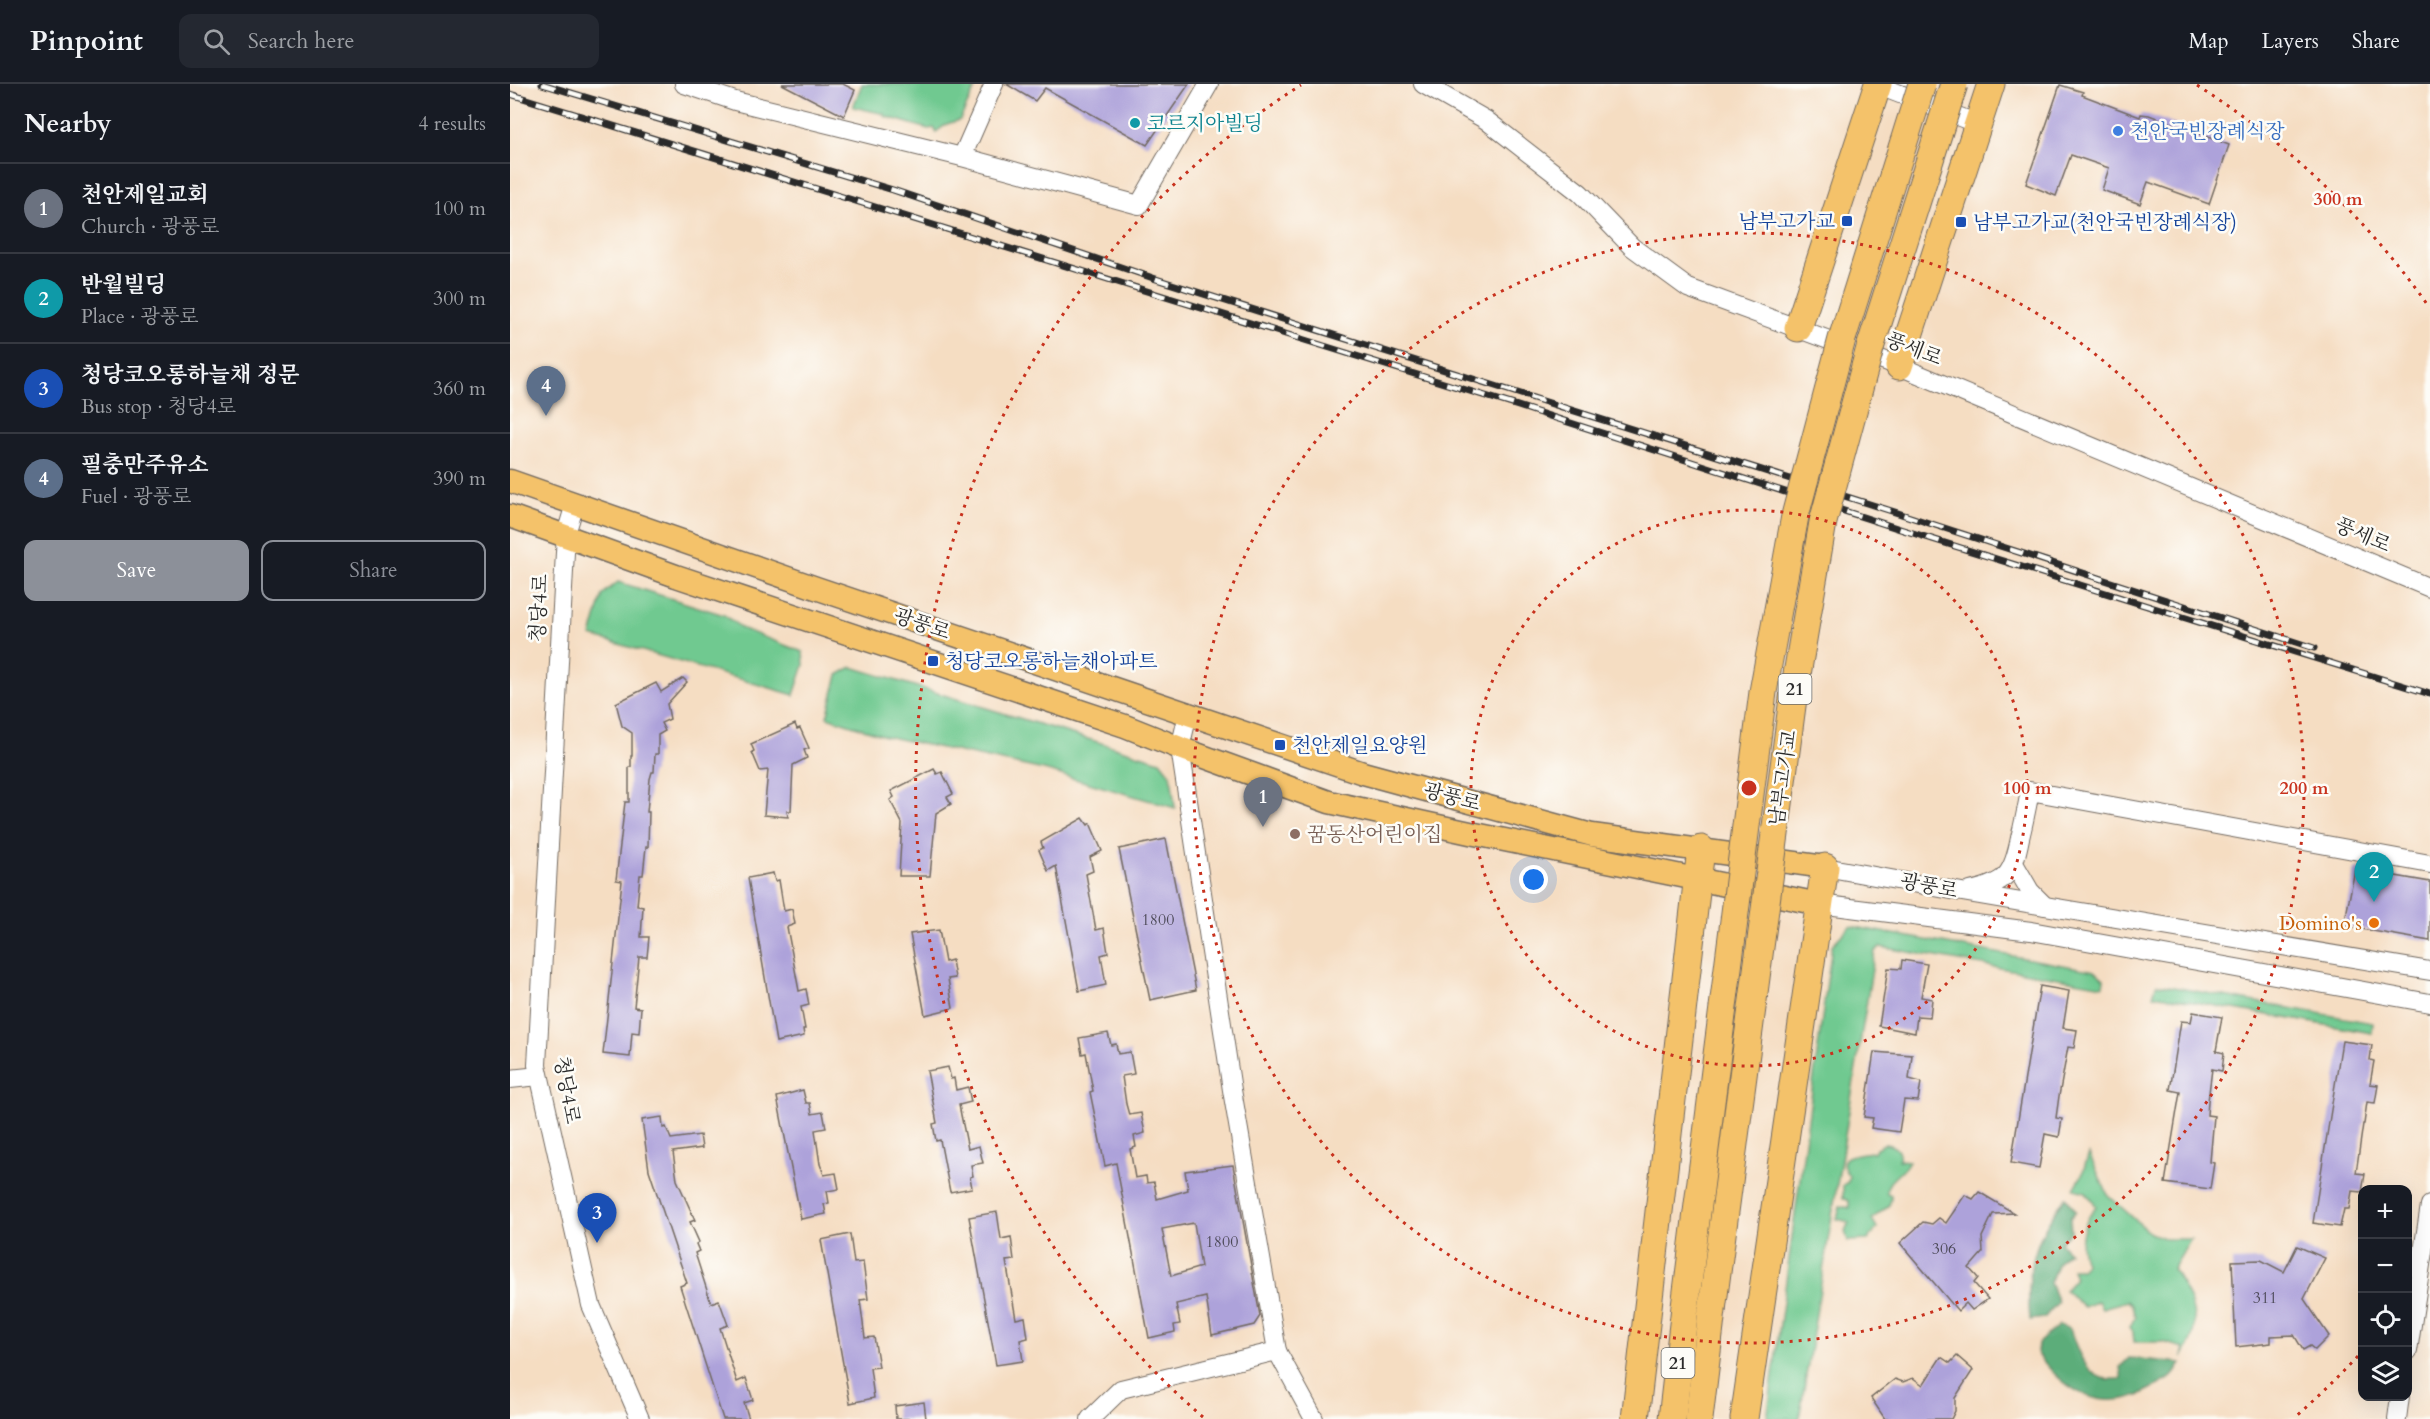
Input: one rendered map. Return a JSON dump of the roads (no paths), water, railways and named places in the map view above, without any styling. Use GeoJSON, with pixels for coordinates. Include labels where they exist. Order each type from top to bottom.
{"type":"FeatureCollection","features":[{"type":"Feature","properties":{"kind":"highway"},"geometry":{"type":"LineString","coordinates":[[1798,328],[1877,84]]}},
{"type":"Feature","properties":{"kind":"highway","name":"남부고가교"},"geometry":{"type":"LineString","coordinates":[[1672,1419],[1763,692],[1794,516],[1842,339],[1922,84]]}},
{"type":"Feature","properties":{"kind":"highway","name":"남부고가교"},"geometry":{"type":"LineString","coordinates":[[1699,1419],[1793,698],[1823,522],[1870,348],[1954,84]]}},
{"type":"Feature","properties":{"kind":"highway"},"geometry":{"type":"LineString","coordinates":[[1899,366],[1991,84]]}},
{"type":"Feature","properties":{"kind":"highway"},"geometry":{"type":"LineString","coordinates":[[1635,1419],[1701,849]]}},
{"type":"Feature","properties":{"kind":"highway"},"geometry":{"type":"LineString","coordinates":[[1744,1419],[1825,867]]}},
{"type":"Feature","properties":{"kind":"main road","name":"광풍로"},"geometry":{"type":"LineString","coordinates":[[510,482],[1363,773],[1581,832],[1825,867]]}},
{"type":"Feature","properties":{"kind":"main road","name":"광풍로"},"geometry":{"type":"LineString","coordinates":[[510,516],[566,534],[676,576],[1125,726],[1329,802],[1698,881],[1819,904]]}},
{"type":"Feature","properties":{"kind":"street"},"geometry":{"type":"LineString","coordinates":[[684,84],[735,101],[962,157],[1139,205],[1209,84]]}},
{"type":"Feature","properties":{"kind":"street"},"geometry":{"type":"LineString","coordinates":[[962,157],[994,84]]}},
{"type":"Feature","properties":{"kind":"street","name":"풍세로"},"geometry":{"type":"LineString","coordinates":[[1423,84],[1486,120],[1580,193],[1632,247],[1688,288],[1899,366],[2430,588]]}},
{"type":"Feature","properties":{"kind":"street"},"geometry":{"type":"LineString","coordinates":[[1877,84],[1978,124]]}},
{"type":"Feature","properties":{"kind":"street","name":"청당4로"},"geometry":{"type":"LineString","coordinates":[[575,504],[566,534],[537,1065],[591,1305],[640,1419]]}},
{"type":"Feature","properties":{"kind":"street"},"geometry":{"type":"LineString","coordinates":[[1188,714],[1180,748],[1232,1090],[1277,1351],[1314,1419]]}},
{"type":"Feature","properties":{"kind":"street"},"geometry":{"type":"LineString","coordinates":[[1962,892],[1993,885],[2014,865],[2031,791],[2430,864]]}},
{"type":"Feature","properties":{"kind":"street"},"geometry":{"type":"LineString","coordinates":[[2014,865],[2030,891],[2045,906]]}},
{"type":"Feature","properties":{"kind":"street","name":"광풍로"},"geometry":{"type":"LineString","coordinates":[[1825,867],[2430,971]]}},
{"type":"Feature","properties":{"kind":"street","name":"광풍로"},"geometry":{"type":"LineString","coordinates":[[1819,904],[2031,931],[2430,1003]]}},
{"type":"Feature","properties":{"kind":"street"},"geometry":{"type":"LineString","coordinates":[[510,1079],[539,1076]]}},
{"type":"Feature","properties":{"kind":"street"},"geometry":{"type":"LineString","coordinates":[[2409,1347],[2430,1205]]}},
{"type":"Feature","properties":{"kind":"street"},"geometry":{"type":"LineString","coordinates":[[1090,1419],[1121,1389],[1277,1351]]}},
{"type":"Feature","properties":{"kind":"street"},"geometry":{"type":"LineString","coordinates":[[2397,1419],[2399,1401]]}},
{"type":"Feature","properties":{"kind":"railway"},"geometry":{"type":"LineString","coordinates":[[542,84],[893,190],[1156,279],[1898,513],[2314,648]]}},
{"type":"Feature","properties":{"kind":"railway"},"geometry":{"type":"LineString","coordinates":[[510,94],[1518,406],[1900,529],[2430,694]]}},
{"type":"Feature","properties":{"kind":"place","name":"코르지아빌딩"},"geometry":{"type":"Point","coordinates":[1135,123]}},
{"type":"Feature","properties":{"kind":"place","name":"천안국빈장례식장"},"geometry":{"type":"Point","coordinates":[2118,131]}},
{"type":"Feature","properties":{"kind":"place","name":"남부고가교"},"geometry":{"type":"Point","coordinates":[1847,221]}},
{"type":"Feature","properties":{"kind":"place","name":"남부고가교(천안국빈장례식장)"},"geometry":{"type":"Point","coordinates":[1961,222]}},
{"type":"Feature","properties":{"kind":"place","name":"필충만주유소"},"geometry":{"type":"Point","coordinates":[546,416]}},
{"type":"Feature","properties":{"kind":"place","name":"청당코오롱하늘채아파트"},"geometry":{"type":"Point","coordinates":[933,661]}},
{"type":"Feature","properties":{"kind":"place","name":"천안제일요양원"},"geometry":{"type":"Point","coordinates":[1280,745]}},
{"type":"Feature","properties":{"kind":"place","name":"천안제일교회"},"geometry":{"type":"Point","coordinates":[1263,827]}},
{"type":"Feature","properties":{"kind":"place","name":"꿈동산어린이집"},"geometry":{"type":"Point","coordinates":[1295,834]}},
{"type":"Feature","properties":{"kind":"place","name":"반월빌딩"},"geometry":{"type":"Point","coordinates":[2374,902]}},
{"type":"Feature","properties":{"kind":"place","name":"Domino's"},"geometry":{"type":"Point","coordinates":[2374,923]}},
{"type":"Feature","properties":{"kind":"place","name":"청당코오롱하늘채 정문"},"geometry":{"type":"Point","coordinates":[597,1243]}}]}
